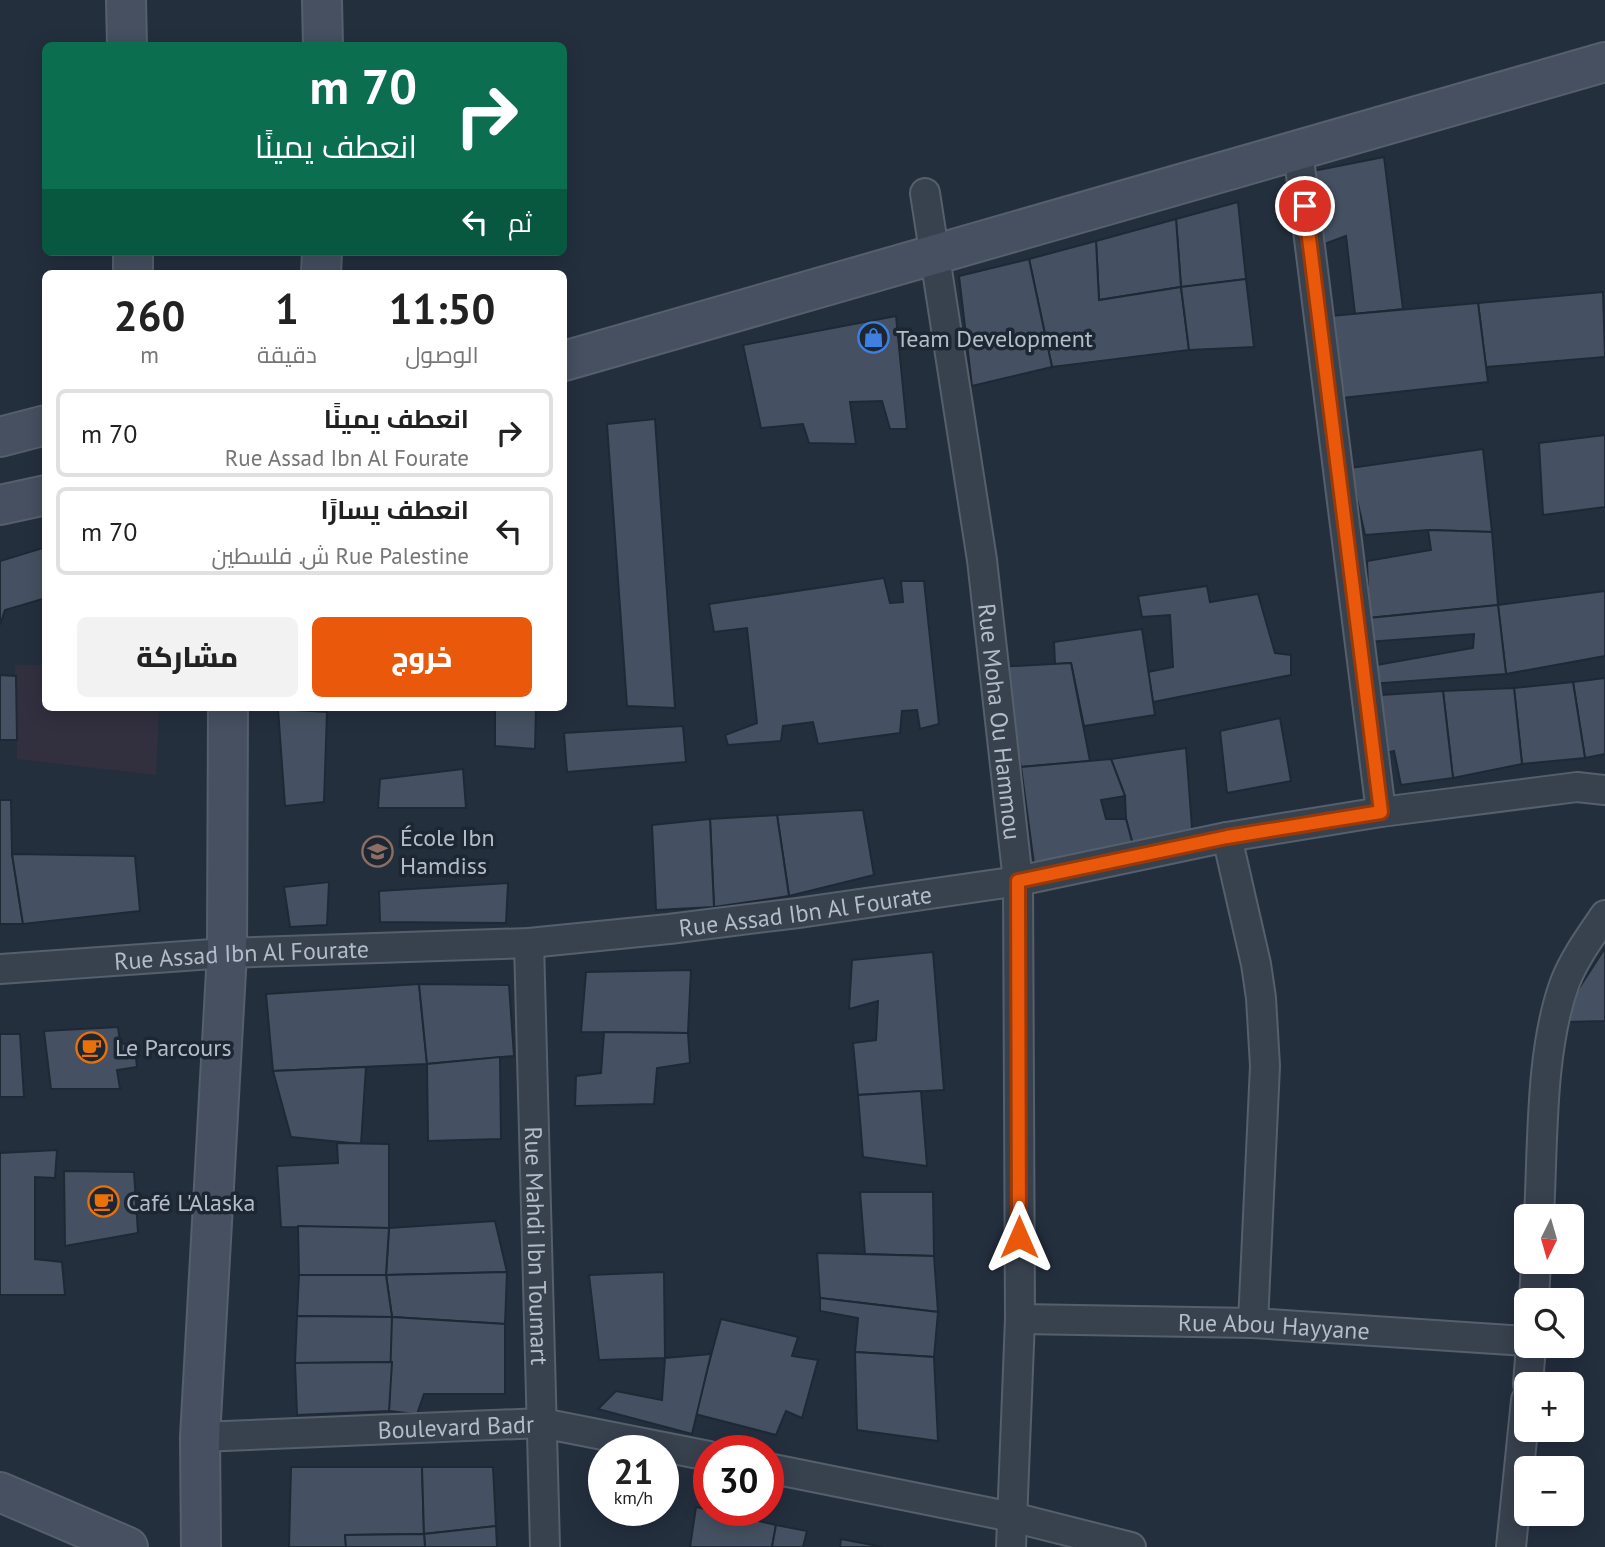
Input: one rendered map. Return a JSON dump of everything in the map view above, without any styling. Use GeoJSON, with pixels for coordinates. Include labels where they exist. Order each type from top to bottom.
{"type":"FeatureCollection","features":[{"type":"Feature","properties":{"kind":"main road"},"geometry":{"type":"LineString","coordinates":[[125,0],[127,42]]}},
{"type":"Feature","properties":{"kind":"main road"},"geometry":{"type":"LineString","coordinates":[[322,0],[323,42]]}},
{"type":"Feature","properties":{"kind":"main road"},"geometry":{"type":"LineString","coordinates":[[567,360],[1605,62]]}},
{"type":"Feature","properties":{"kind":"main road"},"geometry":{"type":"LineString","coordinates":[[0,437],[42,426]]}},
{"type":"Feature","properties":{"kind":"main road"},"geometry":{"type":"LineString","coordinates":[[0,505],[42,496]]}},
{"type":"Feature","properties":{"kind":"main road"},"geometry":{"type":"LineString","coordinates":[[201,1547],[200,1437],[227,953],[228,711]]}},
{"type":"Feature","properties":{"kind":"main road"},"geometry":{"type":"LineString","coordinates":[[0,1492],[128,1547]]}},
{"type":"Feature","properties":{"kind":"street"},"geometry":{"type":"LineString","coordinates":[[1298,151],[1381,812]]}},
{"type":"Feature","properties":{"kind":"street","name":"Rue Moha Ou Hammou"},"geometry":{"type":"LineString","coordinates":[[925,193],[982,560],[1018,881],[1020,1319],[1011,1547]]}},
{"type":"Feature","properties":{"kind":"street","name":"Rue Assad Ibn Al Fourate"},"geometry":{"type":"LineString","coordinates":[[0,969],[227,953],[529,943],[798,913],[1018,881],[1227,837],[1381,812],[1577,787],[1605,790]]}},
{"type":"Feature","properties":{"kind":"street"},"geometry":{"type":"LineString","coordinates":[[1227,837],[1256,964],[1263,1027],[1265,1066],[1253,1323]]}},
{"type":"Feature","properties":{"kind":"street"},"geometry":{"type":"LineString","coordinates":[[1540,1204],[1549,1039],[1564,984],[1582,948],[1605,915]]}},
{"type":"Feature","properties":{"kind":"street","name":"Rue Mahdi Ibn Toumart"},"geometry":{"type":"LineString","coordinates":[[529,943],[545,1547]]}},
{"type":"Feature","properties":{"kind":"street","name":"Rue Abou Hayyane"},"geometry":{"type":"LineString","coordinates":[[1020,1319],[1253,1323],[1514,1340]]}},
{"type":"Feature","properties":{"kind":"street","name":"Boulevard Badr"},"geometry":{"type":"LineString","coordinates":[[200,1437],[542,1423],[693,1454]]}},
{"type":"Feature","properties":{"kind":"street"},"geometry":{"type":"LineString","coordinates":[[1511,1547],[1522,1442]]}},
{"type":"Feature","properties":{"kind":"street"},"geometry":{"type":"LineString","coordinates":[[784,1471],[1012,1517],[1131,1547]]}},
{"type":"Feature","properties":{"kind":"shaded area"},"geometry":{"type":"Polygon","coordinates":[[[15,665],[42,665],[42,711],[159,711],[156,775],[17,759],[15,665]]]}},
{"type":"Feature","properties":{"kind":"building"},"geometry":{"type":"Polygon","coordinates":[[[1384,157],[1403,309],[1355,314],[1346,236],[1322,245],[1308,172],[1384,157]]]}},
{"type":"Feature","properties":{"kind":"building"},"geometry":{"type":"Polygon","coordinates":[[[1238,202],[1246,279],[1181,287],[1176,219],[1238,202]]]}},
{"type":"Feature","properties":{"kind":"building"},"geometry":{"type":"Polygon","coordinates":[[[1176,219],[1181,287],[1099,300],[1096,241],[1176,219]]]}},
{"type":"Feature","properties":{"kind":"building"},"geometry":{"type":"Polygon","coordinates":[[[1096,241],[1099,300],[1181,287],[1189,350],[1052,367],[1029,259],[1096,241]]]}},
{"type":"Feature","properties":{"kind":"building"},"geometry":{"type":"Polygon","coordinates":[[[1029,259],[1052,367],[972,386],[959,276],[1029,259]]]}},
{"type":"Feature","properties":{"kind":"building"},"geometry":{"type":"Polygon","coordinates":[[[1246,279],[1254,347],[1189,350],[1181,287],[1246,279]]]}},
{"type":"Feature","properties":{"kind":"building"},"geometry":{"type":"Polygon","coordinates":[[[1603,292],[1605,357],[1486,367],[1478,303],[1603,292]]]}},
{"type":"Feature","properties":{"kind":"building"},"geometry":{"type":"Polygon","coordinates":[[[1478,303],[1488,382],[1342,398],[1330,316],[1478,303]]]}},
{"type":"Feature","properties":{"kind":"building"},"geometry":{"type":"Polygon","coordinates":[[[896,316],[907,429],[890,429],[882,401],[850,402],[856,444],[809,443],[803,424],[761,428],[743,345],[896,316]]]}},
{"type":"Feature","properties":{"kind":"building"},"geometry":{"type":"Polygon","coordinates":[[[655,419],[675,708],[627,706],[607,424],[655,419]]]}},
{"type":"Feature","properties":{"kind":"building"},"geometry":{"type":"Polygon","coordinates":[[[1605,435],[1605,507],[1543,515],[1539,443],[1605,435]]]}},
{"type":"Feature","properties":{"kind":"building"},"geometry":{"type":"Polygon","coordinates":[[[1483,449],[1492,532],[1428,530],[1365,535],[1350,468],[1483,449]]]}},
{"type":"Feature","properties":{"kind":"building"},"geometry":{"type":"Polygon","coordinates":[[[1428,530],[1492,532],[1498,605],[1369,618],[1367,561],[1431,550],[1428,530]]]}},
{"type":"Feature","properties":{"kind":"building"},"geometry":{"type":"Polygon","coordinates":[[[42,548],[42,599],[5,610],[0,625],[0,561],[42,548]]]}},
{"type":"Feature","properties":{"kind":"building"},"geometry":{"type":"Polygon","coordinates":[[[884,578],[890,603],[903,602],[901,581],[924,581],[939,724],[920,729],[917,710],[902,711],[900,733],[818,744],[813,722],[783,726],[781,741],[728,745],[725,735],[757,723],[747,628],[714,632],[709,604],[884,578]]]}},
{"type":"Feature","properties":{"kind":"building"},"geometry":{"type":"Polygon","coordinates":[[[1207,586],[1210,602],[1258,594],[1275,653],[1291,655],[1291,675],[1153,702],[1148,672],[1173,667],[1170,615],[1142,617],[1138,596],[1207,586]]]}},
{"type":"Feature","properties":{"kind":"building"},"geometry":{"type":"Polygon","coordinates":[[[1605,591],[1605,656],[1506,674],[1498,605],[1605,591]]]}},
{"type":"Feature","properties":{"kind":"building"},"geometry":{"type":"Polygon","coordinates":[[[1498,605],[1506,674],[1370,684],[1371,666],[1473,648],[1474,634],[1367,642],[1369,618],[1498,605]]]}},
{"type":"Feature","properties":{"kind":"building"},"geometry":{"type":"Polygon","coordinates":[[[1142,629],[1155,715],[1084,726],[1071,663],[1055,664],[1054,642],[1142,629]]]}},
{"type":"Feature","properties":{"kind":"building"},"geometry":{"type":"Polygon","coordinates":[[[1071,663],[1090,761],[1021,767],[997,667],[1071,663]]]}},
{"type":"Feature","properties":{"kind":"building"},"geometry":{"type":"Polygon","coordinates":[[[0,675],[16,676],[17,740],[0,740],[0,675]]]}},
{"type":"Feature","properties":{"kind":"building"},"geometry":{"type":"Polygon","coordinates":[[[1605,678],[1605,754],[1585,758],[1573,682],[1605,678]]]}},
{"type":"Feature","properties":{"kind":"building"},"geometry":{"type":"Polygon","coordinates":[[[1573,682],[1585,758],[1522,764],[1514,688],[1573,682]]]}},
{"type":"Feature","properties":{"kind":"building"},"geometry":{"type":"Polygon","coordinates":[[[1514,688],[1522,764],[1453,778],[1443,691],[1514,688]]]}},
{"type":"Feature","properties":{"kind":"building"},"geometry":{"type":"Polygon","coordinates":[[[1443,691],[1453,778],[1401,785],[1394,751],[1386,753],[1381,695],[1443,691]]]}},
{"type":"Feature","properties":{"kind":"building"},"geometry":{"type":"Polygon","coordinates":[[[278,711],[327,712],[324,802],[285,806],[278,711]]]}},
{"type":"Feature","properties":{"kind":"building"},"geometry":{"type":"Polygon","coordinates":[[[495,711],[536,711],[535,749],[495,746],[495,711]]]}},
{"type":"Feature","properties":{"kind":"building"},"geometry":{"type":"Polygon","coordinates":[[[1280,718],[1291,781],[1227,793],[1220,731],[1280,718]]]}},
{"type":"Feature","properties":{"kind":"building"},"geometry":{"type":"Polygon","coordinates":[[[683,726],[686,762],[567,772],[564,733],[683,726]]]}},
{"type":"Feature","properties":{"kind":"building"},"geometry":{"type":"Polygon","coordinates":[[[1186,748],[1193,841],[1134,849],[1126,819],[1125,796],[1111,759],[1186,748]]]}},
{"type":"Feature","properties":{"kind":"building"},"geometry":{"type":"Polygon","coordinates":[[[1111,759],[1125,796],[1101,800],[1106,819],[1126,819],[1134,849],[1034,864],[1021,767],[1111,759]]]}},
{"type":"Feature","properties":{"kind":"building"},"geometry":{"type":"Polygon","coordinates":[[[463,769],[466,808],[378,808],[380,779],[463,769]]]}},
{"type":"Feature","properties":{"kind":"building"},"geometry":{"type":"Polygon","coordinates":[[[0,800],[11,800],[12,854],[23,924],[0,924],[0,800]]]}},
{"type":"Feature","properties":{"kind":"building"},"geometry":{"type":"Polygon","coordinates":[[[863,810],[874,875],[789,896],[777,815],[863,810]]]}},
{"type":"Feature","properties":{"kind":"building"},"geometry":{"type":"Polygon","coordinates":[[[777,815],[789,896],[714,907],[710,819],[777,815]]]}},
{"type":"Feature","properties":{"kind":"building"},"geometry":{"type":"Polygon","coordinates":[[[710,819],[714,907],[656,910],[652,825],[710,819]]]}},
{"type":"Feature","properties":{"kind":"building"},"geometry":{"type":"Polygon","coordinates":[[[12,854],[135,856],[140,911],[23,924],[12,854]]]}},
{"type":"Feature","properties":{"kind":"building"},"geometry":{"type":"Polygon","coordinates":[[[329,882],[327,925],[290,927],[284,887],[329,882]]]}},
{"type":"Feature","properties":{"kind":"building"},"geometry":{"type":"Polygon","coordinates":[[[508,883],[506,923],[380,922],[379,891],[508,883]]]}},
{"type":"Feature","properties":{"kind":"building"},"geometry":{"type":"Polygon","coordinates":[[[1605,948],[1605,1021],[1566,1022],[1567,1007],[1605,948]]]}},
{"type":"Feature","properties":{"kind":"building"},"geometry":{"type":"Polygon","coordinates":[[[933,952],[944,1090],[858,1095],[853,1043],[876,1040],[878,1001],[849,1009],[852,960],[933,952]]]}},
{"type":"Feature","properties":{"kind":"building"},"geometry":{"type":"Polygon","coordinates":[[[691,970],[688,1033],[581,1032],[586,972],[691,970]]]}},
{"type":"Feature","properties":{"kind":"building"},"geometry":{"type":"Polygon","coordinates":[[[419,984],[427,1064],[273,1071],[266,994],[419,984]]]}},
{"type":"Feature","properties":{"kind":"building"},"geometry":{"type":"Polygon","coordinates":[[[419,984],[509,985],[514,1056],[427,1064],[419,984]]]}},
{"type":"Feature","properties":{"kind":"building"},"geometry":{"type":"Polygon","coordinates":[[[118,1027],[120,1042],[135,1049],[137,1067],[117,1070],[120,1089],[51,1089],[44,1031],[118,1027]]]}},
{"type":"Feature","properties":{"kind":"building"},"geometry":{"type":"Polygon","coordinates":[[[604,1032],[688,1033],[690,1063],[657,1068],[654,1104],[575,1106],[576,1076],[601,1073],[604,1032]]]}},
{"type":"Feature","properties":{"kind":"building"},"geometry":{"type":"Polygon","coordinates":[[[0,1034],[20,1034],[24,1097],[0,1097],[0,1034]]]}},
{"type":"Feature","properties":{"kind":"building"},"geometry":{"type":"Polygon","coordinates":[[[500,1057],[501,1139],[428,1141],[427,1064],[500,1057]]]}},
{"type":"Feature","properties":{"kind":"building"},"geometry":{"type":"Polygon","coordinates":[[[366,1067],[361,1144],[291,1137],[273,1071],[366,1067]]]}},
{"type":"Feature","properties":{"kind":"building"},"geometry":{"type":"Polygon","coordinates":[[[921,1091],[927,1166],[863,1157],[858,1095],[921,1091]]]}},
{"type":"Feature","properties":{"kind":"building"},"geometry":{"type":"Polygon","coordinates":[[[337,1143],[389,1144],[389,1228],[281,1227],[277,1166],[338,1163],[337,1143]]]}},
{"type":"Feature","properties":{"kind":"building"},"geometry":{"type":"Polygon","coordinates":[[[57,1150],[55,1178],[35,1177],[35,1259],[62,1262],[65,1295],[0,1295],[0,1153],[57,1150]]]}},
{"type":"Feature","properties":{"kind":"building"},"geometry":{"type":"Polygon","coordinates":[[[64,1171],[134,1172],[138,1233],[65,1246],[64,1171]]]}},
{"type":"Feature","properties":{"kind":"building"},"geometry":{"type":"Polygon","coordinates":[[[860,1192],[933,1192],[934,1256],[865,1254],[860,1192]]]}},
{"type":"Feature","properties":{"kind":"building"},"geometry":{"type":"Polygon","coordinates":[[[495,1221],[507,1272],[386,1275],[389,1228],[495,1221]]]}},
{"type":"Feature","properties":{"kind":"building"},"geometry":{"type":"Polygon","coordinates":[[[298,1226],[389,1228],[386,1275],[299,1275],[298,1226]]]}},
{"type":"Feature","properties":{"kind":"building"},"geometry":{"type":"Polygon","coordinates":[[[817,1253],[934,1256],[938,1312],[820,1298],[817,1253]]]}},
{"type":"Feature","properties":{"kind":"building"},"geometry":{"type":"Polygon","coordinates":[[[507,1272],[505,1324],[392,1317],[386,1275],[507,1272]]]}},
{"type":"Feature","properties":{"kind":"building"},"geometry":{"type":"Polygon","coordinates":[[[664,1272],[665,1358],[599,1360],[589,1275],[664,1272]]]}},
{"type":"Feature","properties":{"kind":"building"},"geometry":{"type":"Polygon","coordinates":[[[299,1275],[386,1275],[392,1317],[297,1316],[299,1275]]]}},
{"type":"Feature","properties":{"kind":"building"},"geometry":{"type":"Polygon","coordinates":[[[820,1298],[938,1312],[934,1357],[855,1352],[858,1318],[820,1311],[820,1298]]]}},
{"type":"Feature","properties":{"kind":"building"},"geometry":{"type":"Polygon","coordinates":[[[297,1316],[392,1317],[392,1362],[295,1363],[297,1316]]]}},
{"type":"Feature","properties":{"kind":"building"},"geometry":{"type":"Polygon","coordinates":[[[392,1317],[505,1324],[505,1394],[424,1394],[417,1414],[389,1411],[392,1317]]]}},
{"type":"Feature","properties":{"kind":"building"},"geometry":{"type":"Polygon","coordinates":[[[721,1319],[798,1337],[792,1356],[818,1360],[802,1418],[786,1411],[776,1435],[695,1414],[721,1319]]]}},
{"type":"Feature","properties":{"kind":"building"},"geometry":{"type":"Polygon","coordinates":[[[855,1352],[934,1357],[938,1441],[857,1430],[855,1352]]]}},
{"type":"Feature","properties":{"kind":"building"},"geometry":{"type":"Polygon","coordinates":[[[711,1354],[692,1434],[598,1409],[616,1391],[662,1400],[665,1358],[711,1354]]]}},
{"type":"Feature","properties":{"kind":"building"},"geometry":{"type":"Polygon","coordinates":[[[392,1362],[389,1411],[297,1415],[295,1363],[392,1362]]]}},
{"type":"Feature","properties":{"kind":"building"},"geometry":{"type":"Polygon","coordinates":[[[291,1467],[422,1467],[424,1534],[345,1535],[346,1547],[289,1547],[291,1467]]]}},
{"type":"Feature","properties":{"kind":"building"},"geometry":{"type":"Polygon","coordinates":[[[422,1467],[493,1467],[496,1526],[424,1534],[422,1467]]]}},
{"type":"Feature","properties":{"kind":"building"},"geometry":{"type":"Polygon","coordinates":[[[496,1526],[497,1547],[425,1547],[424,1534],[496,1526]]]}},
{"type":"Feature","properties":{"kind":"building"},"geometry":{"type":"Polygon","coordinates":[[[693,1526],[776,1526],[772,1547],[690,1547],[693,1526]]]}},
{"type":"Feature","properties":{"kind":"building"},"geometry":{"type":"Polygon","coordinates":[[[776,1526],[807,1531],[803,1547],[772,1547],[776,1526]]]}},
{"type":"Feature","properties":{"kind":"building"},"geometry":{"type":"Polygon","coordinates":[[[424,1534],[425,1547],[346,1547],[345,1535],[424,1534]]]}},
{"type":"Feature","properties":{"kind":"building"},"geometry":{"type":"Polygon","coordinates":[[[841,1539],[883,1547],[840,1547],[841,1539]]]}},
{"type":"Feature","properties":{"kind":"place","name":"Team Development"},"geometry":{"type":"Point","coordinates":[873,338]}},
{"type":"Feature","properties":{"kind":"place","name":"École Ibn Hamdiss"},"geometry":{"type":"Point","coordinates":[377,851]}},
{"type":"Feature","properties":{"kind":"place","name":"Le Parcours"},"geometry":{"type":"Point","coordinates":[92,1047]}},
{"type":"Feature","properties":{"kind":"place","name":"Café L'Alaska"},"geometry":{"type":"Point","coordinates":[103,1202]}},
{"type":"Feature","properties":{"kind":"route"},"geometry":{"type":"LineString","coordinates":[[1019,1237],[1018,881],[1227,837],[1381,812],[1305,206]]}}]}
